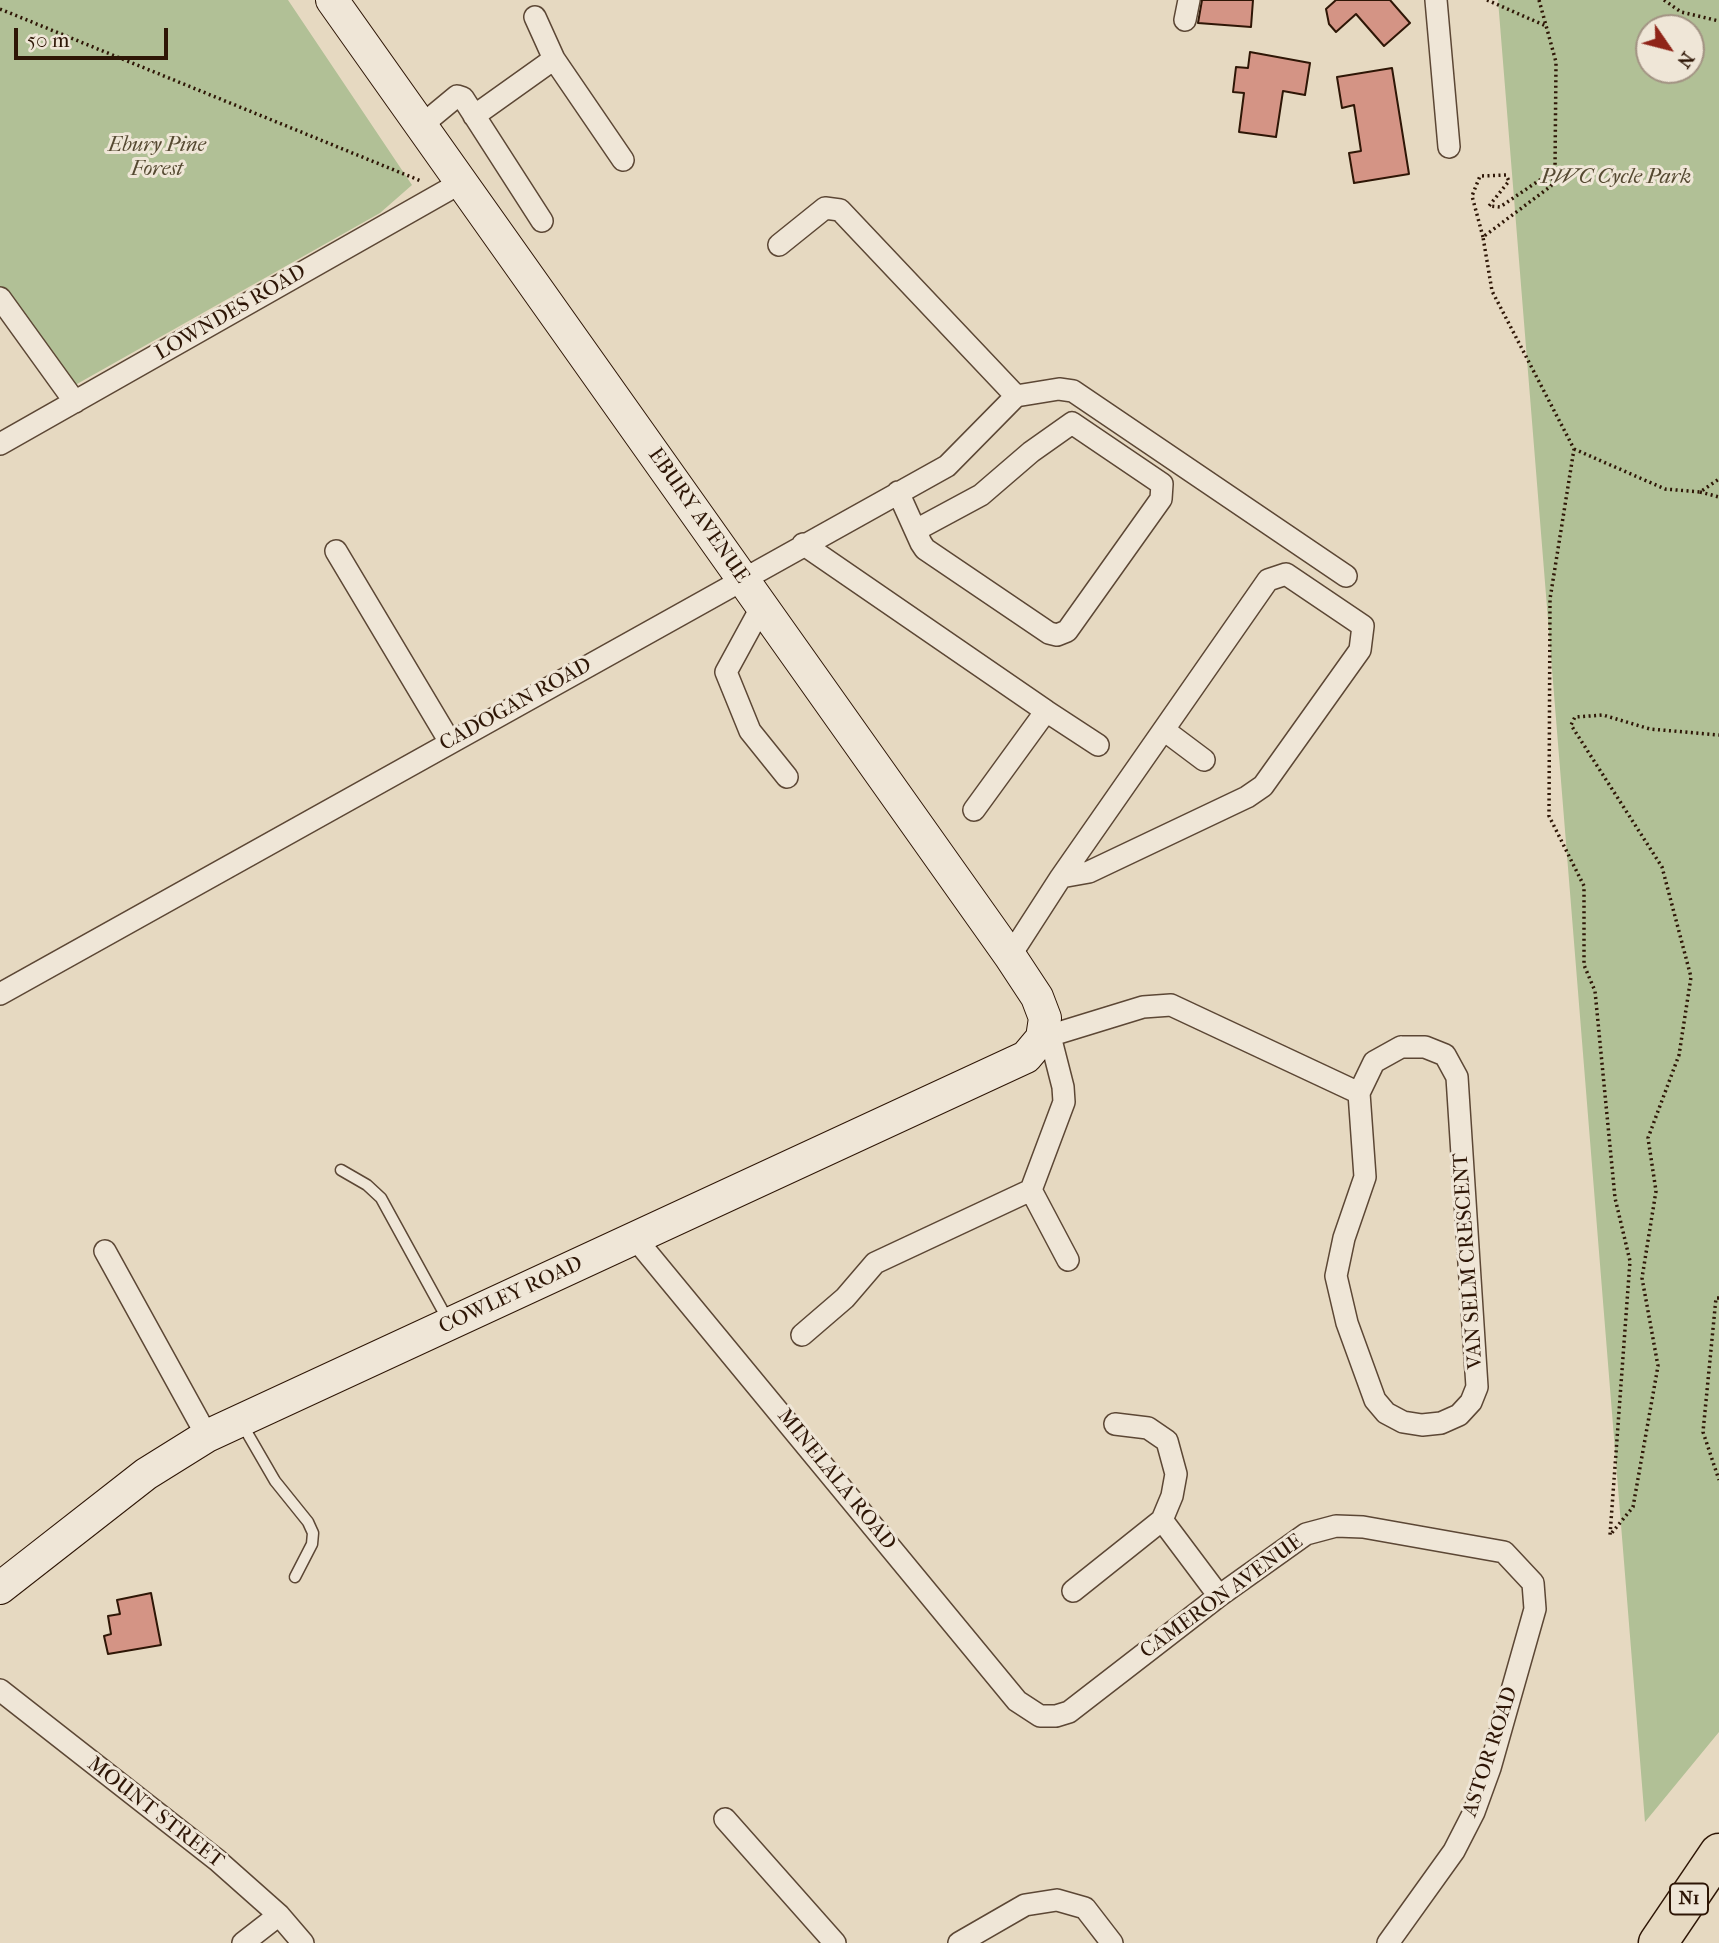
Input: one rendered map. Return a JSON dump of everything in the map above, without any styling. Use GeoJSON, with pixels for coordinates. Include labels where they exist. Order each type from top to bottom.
{"type":"FeatureCollection","features":[{"type":"Feature","properties":{"kind":"highway","name":"N1"},"geometry":{"type":"LineString","coordinates":[[1658,1943],[1719,1853]]}},
{"type":"Feature","properties":{"kind":"street","name":"EBURY AVENUE"},"geometry":{"type":"LineString","coordinates":[[331,0],[422,125],[454,187],[762,606],[1010,956],[1037,997],[1045,1018],[1046,1037]]}},
{"type":"Feature","properties":{"kind":"street"},"geometry":{"type":"LineString","coordinates":[[1436,0],[1449,148]]}},
{"type":"Feature","properties":{"kind":"street"},"geometry":{"type":"LineString","coordinates":[[535,17],[554,59],[623,160]]}},
{"type":"Feature","properties":{"kind":"street"},"geometry":{"type":"LineString","coordinates":[[474,116],[554,59]]}},
{"type":"Feature","properties":{"kind":"street"},"geometry":{"type":"LineString","coordinates":[[422,125],[457,96],[467,102],[542,221]]}},
{"type":"Feature","properties":{"kind":"street","name":"LOWNDES ROAD"},"geometry":{"type":"LineString","coordinates":[[0,444],[454,187]]}},
{"type":"Feature","properties":{"kind":"street"},"geometry":{"type":"LineString","coordinates":[[779,246],[825,208],[840,210],[1016,396],[1059,389],[1073,391],[1346,576]]}},
{"type":"Feature","properties":{"kind":"street"},"geometry":{"type":"LineString","coordinates":[[0,298],[75,402]]}},
{"type":"Feature","properties":{"kind":"street","name":"CADOGAN ROAD"},"geometry":{"type":"LineString","coordinates":[[0,994],[947,466],[1016,396]]}},
{"type":"Feature","properties":{"kind":"street"},"geometry":{"type":"LineString","coordinates":[[898,492],[916,530],[925,549],[1049,633],[1062,634],[1161,499],[1163,489],[1158,479],[1072,422],[1031,452],[982,495],[916,530]]}},
{"type":"Feature","properties":{"kind":"street"},"geometry":{"type":"LineString","coordinates":[[803,544],[1098,745]]}},
{"type":"Feature","properties":{"kind":"street"},"geometry":{"type":"LineString","coordinates":[[336,551],[450,742]]}},
{"type":"Feature","properties":{"kind":"street"},"geometry":{"type":"LineString","coordinates":[[1010,956],[1060,877],[1261,587],[1273,576],[1286,574],[1363,626],[1360,650],[1263,786],[1247,797],[1089,872],[1060,877]]}},
{"type":"Feature","properties":{"kind":"street"},"geometry":{"type":"LineString","coordinates":[[762,606],[726,672],[750,731],[787,777]]}},
{"type":"Feature","properties":{"kind":"street"},"geometry":{"type":"LineString","coordinates":[[974,810],[1046,710]]}},
{"type":"Feature","properties":{"kind":"street"},"geometry":{"type":"LineString","coordinates":[[1164,730],[1204,760]]}},
{"type":"Feature","properties":{"kind":"street"},"geometry":{"type":"LineString","coordinates":[[802,1335],[837,1306],[875,1263],[1031,1190],[1064,1102],[1063,1087],[1046,1037],[1143,1007],[1171,1005],[1359,1093]]}},
{"type":"Feature","properties":{"kind":"street","name":"COWLEY ROAD"},"geometry":{"type":"LineString","coordinates":[[0,1588],[146,1474],[207,1436],[1026,1057],[1046,1037]]}},
{"type":"Feature","properties":{"kind":"street","name":"VAN SELM CRESCENT"},"geometry":{"type":"LineString","coordinates":[[1425,1047],[1445,1055],[1457,1077],[1477,1387],[1466,1409],[1441,1423],[1422,1425],[1403,1422],[1386,1413],[1375,1400],[1339,1293],[1336,1276],[1340,1255],[1365,1177],[1359,1093],[1374,1062],[1401,1048],[1425,1047]]}},
{"type":"Feature","properties":{"kind":"street"},"geometry":{"type":"LineString","coordinates":[[1031,1190],[1068,1260]]}},
{"type":"Feature","properties":{"kind":"street","name":"MINELALA ROAD"},"geometry":{"type":"LineString","coordinates":[[635,1238],[1017,1701],[1040,1716]]}},
{"type":"Feature","properties":{"kind":"street"},"geometry":{"type":"LineString","coordinates":[[105,1251],[207,1436]]}},
{"type":"Feature","properties":{"kind":"street"},"geometry":{"type":"LineString","coordinates":[[1073,1591],[1162,1521],[1172,1496],[1175,1474],[1167,1441],[1148,1428],[1115,1424]]}},
{"type":"Feature","properties":{"kind":"street"},"geometry":{"type":"LineString","coordinates":[[1162,1521],[1219,1596]]}},
{"type":"Feature","properties":{"kind":"street","name":"CAMERON AVENUE"},"geometry":{"type":"LineString","coordinates":[[1040,1716],[1056,1716],[1069,1712],[1297,1539],[1336,1526],[1363,1527],[1504,1552]]}},
{"type":"Feature","properties":{"kind":"street","name":"ASTOR ROAD"},"geometry":{"type":"LineString","coordinates":[[1388,1943],[1454,1852],[1474,1812],[1490,1768],[1535,1609],[1533,1583],[1504,1552]]}},
{"type":"Feature","properties":{"kind":"street","name":"MOUNT STREET"},"geometry":{"type":"LineString","coordinates":[[0,1690],[217,1860],[279,1915],[303,1943]]}},
{"type":"Feature","properties":{"kind":"street"},"geometry":{"type":"LineString","coordinates":[[725,1819],[835,1943]]}},
{"type":"Feature","properties":{"kind":"street"},"geometry":{"type":"LineString","coordinates":[[960,1943],[1025,1905],[1057,1900],[1085,1908],[1112,1943]]}},
{"type":"Feature","properties":{"kind":"street"},"geometry":{"type":"LineString","coordinates":[[243,1943],[279,1915]]}},
{"type":"Feature","properties":{"kind":"lane"},"geometry":{"type":"LineString","coordinates":[[341,1170],[367,1185],[381,1198],[451,1324]]}},
{"type":"Feature","properties":{"kind":"lane"},"geometry":{"type":"LineString","coordinates":[[240,1421],[275,1481],[309,1522],[313,1533],[312,1544],[295,1577]]}},
{"type":"Feature","properties":{"kind":"path"},"geometry":{"type":"LineString","coordinates":[[1487,0],[1548,26]]}},
{"type":"Feature","properties":{"kind":"path"},"geometry":{"type":"LineString","coordinates":[[1483,237],[1551,186],[1555,170],[1556,62],[1539,0]]}},
{"type":"Feature","properties":{"kind":"path"},"geometry":{"type":"LineString","coordinates":[[1664,0],[1681,12],[1719,21]]}},
{"type":"Feature","properties":{"kind":"path"},"geometry":{"type":"LineString","coordinates":[[0,9],[454,187]]}},
{"type":"Feature","properties":{"kind":"path"},"geometry":{"type":"LineString","coordinates":[[1555,170],[1500,207],[1489,206],[1509,181],[1506,175],[1480,176],[1472,197],[1483,237],[1492,291],[1574,449],[1550,598],[1549,816],[1584,886],[1584,965],[1595,991],[1615,1198],[1630,1261],[1610,1535],[1633,1507],[1658,1366],[1642,1278],[1656,1191],[1648,1138],[1679,1055],[1691,977],[1662,867],[1570,725],[1575,717],[1603,715],[1650,729],[1719,735]]}},
{"type":"Feature","properties":{"kind":"path"},"geometry":{"type":"LineString","coordinates":[[1574,449],[1665,489],[1700,492],[1719,497]]}},
{"type":"Feature","properties":{"kind":"path"},"geometry":{"type":"LineString","coordinates":[[1700,492],[1719,480]]}},
{"type":"Feature","properties":{"kind":"path"},"geometry":{"type":"LineString","coordinates":[[1719,1298],[1716,1298],[1703,1432],[1719,1480]]}},
{"type":"Feature","properties":{"kind":"green space","name":"Ebury Pine Forest"},"geometry":{"type":"Polygon","coordinates":[[[0,0],[288,0],[412,185],[380,213],[61,393],[0,299],[0,0]]]}},
{"type":"Feature","properties":{"kind":"green space","name":"PWC Cycle Park"},"geometry":{"type":"Polygon","coordinates":[[[1498,0],[1719,0],[1719,1732],[1645,1822],[1498,0]]]}},
{"type":"Feature","properties":{"kind":"building"},"geometry":{"type":"Polygon","coordinates":[[[1202,0],[1253,0],[1251,27],[1198,23],[1202,0]]]}},
{"type":"Feature","properties":{"kind":"building"},"geometry":{"type":"Polygon","coordinates":[[[1336,0],[1390,0],[1410,23],[1384,46],[1356,14],[1336,32],[1329,24],[1326,9],[1336,0]]]}},
{"type":"Feature","properties":{"kind":"building"},"geometry":{"type":"Polygon","coordinates":[[[1250,52],[1310,63],[1305,95],[1283,91],[1276,137],[1239,132],[1244,93],[1233,92],[1236,67],[1248,68],[1250,52]]]}},
{"type":"Feature","properties":{"kind":"building"},"geometry":{"type":"Polygon","coordinates":[[[1392,68],[1409,174],[1354,183],[1349,153],[1361,151],[1354,105],[1342,108],[1337,77],[1392,68]]]}},
{"type":"Feature","properties":{"kind":"building"},"geometry":{"type":"Polygon","coordinates":[[[151,1593],[161,1645],[108,1654],[104,1636],[111,1634],[108,1616],[120,1614],[117,1600],[151,1593]]]}}]}
